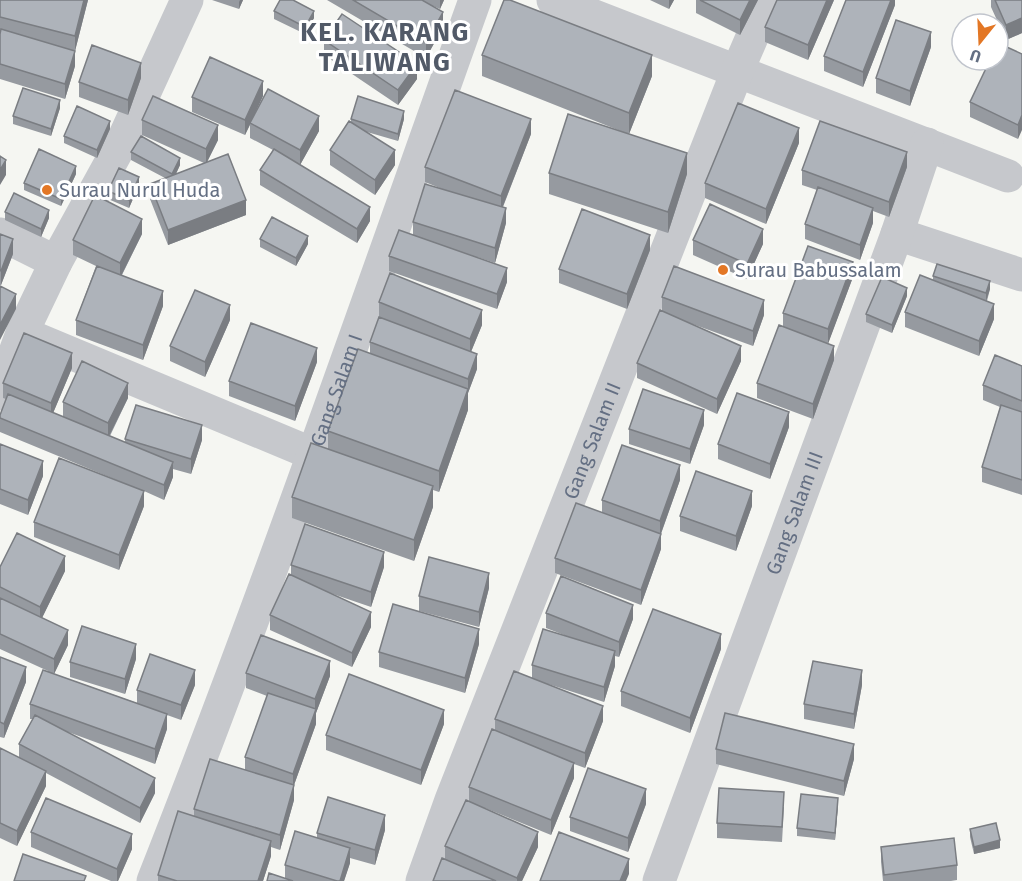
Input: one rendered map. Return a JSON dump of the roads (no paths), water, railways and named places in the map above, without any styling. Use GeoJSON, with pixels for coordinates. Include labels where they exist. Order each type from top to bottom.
{"type":"FeatureCollection","features":[{"type":"Feature","properties":{"kind":"street"},"geometry":{"type":"LineString","coordinates":[[0,394],[22,333],[56,262],[123,142],[187,0]]}},
{"type":"Feature","properties":{"kind":"street","name":"Gang Salam I"},"geometry":{"type":"LineString","coordinates":[[153,881],[313,454],[475,0]]}},
{"type":"Feature","properties":{"kind":"street"},"geometry":{"type":"LineString","coordinates":[[553,0],[1008,176]]}},
{"type":"Feature","properties":{"kind":"street","name":"Gang Salam II"},"geometry":{"type":"LineString","coordinates":[[422,881],[455,789],[736,72],[768,0]]}},
{"type":"Feature","properties":{"kind":"street","name":"Gang Salam III"},"geometry":{"type":"LineString","coordinates":[[659,881],[897,234],[927,144]]}},
{"type":"Feature","properties":{"kind":"street"},"geometry":{"type":"LineString","coordinates":[[0,234],[56,262]]}},
{"type":"Feature","properties":{"kind":"street"},"geometry":{"type":"LineString","coordinates":[[897,234],[1022,275]]}},
{"type":"Feature","properties":{"kind":"street"},"geometry":{"type":"LineString","coordinates":[[22,333],[313,454]]}},
{"type":"Feature","properties":{"kind":"place","name":"Surau Nurul Huda"},"geometry":{"type":"Point","coordinates":[47,190]}},
{"type":"Feature","properties":{"kind":"place","name":"Surau Babussalam"},"geometry":{"type":"Point","coordinates":[723,270]}},
{"type":"Feature","properties":{"kind":"district","name":"KEL. KARANG TALIWANG"},"geometry":{"type":"Point","coordinates":[385,46]}}]}
